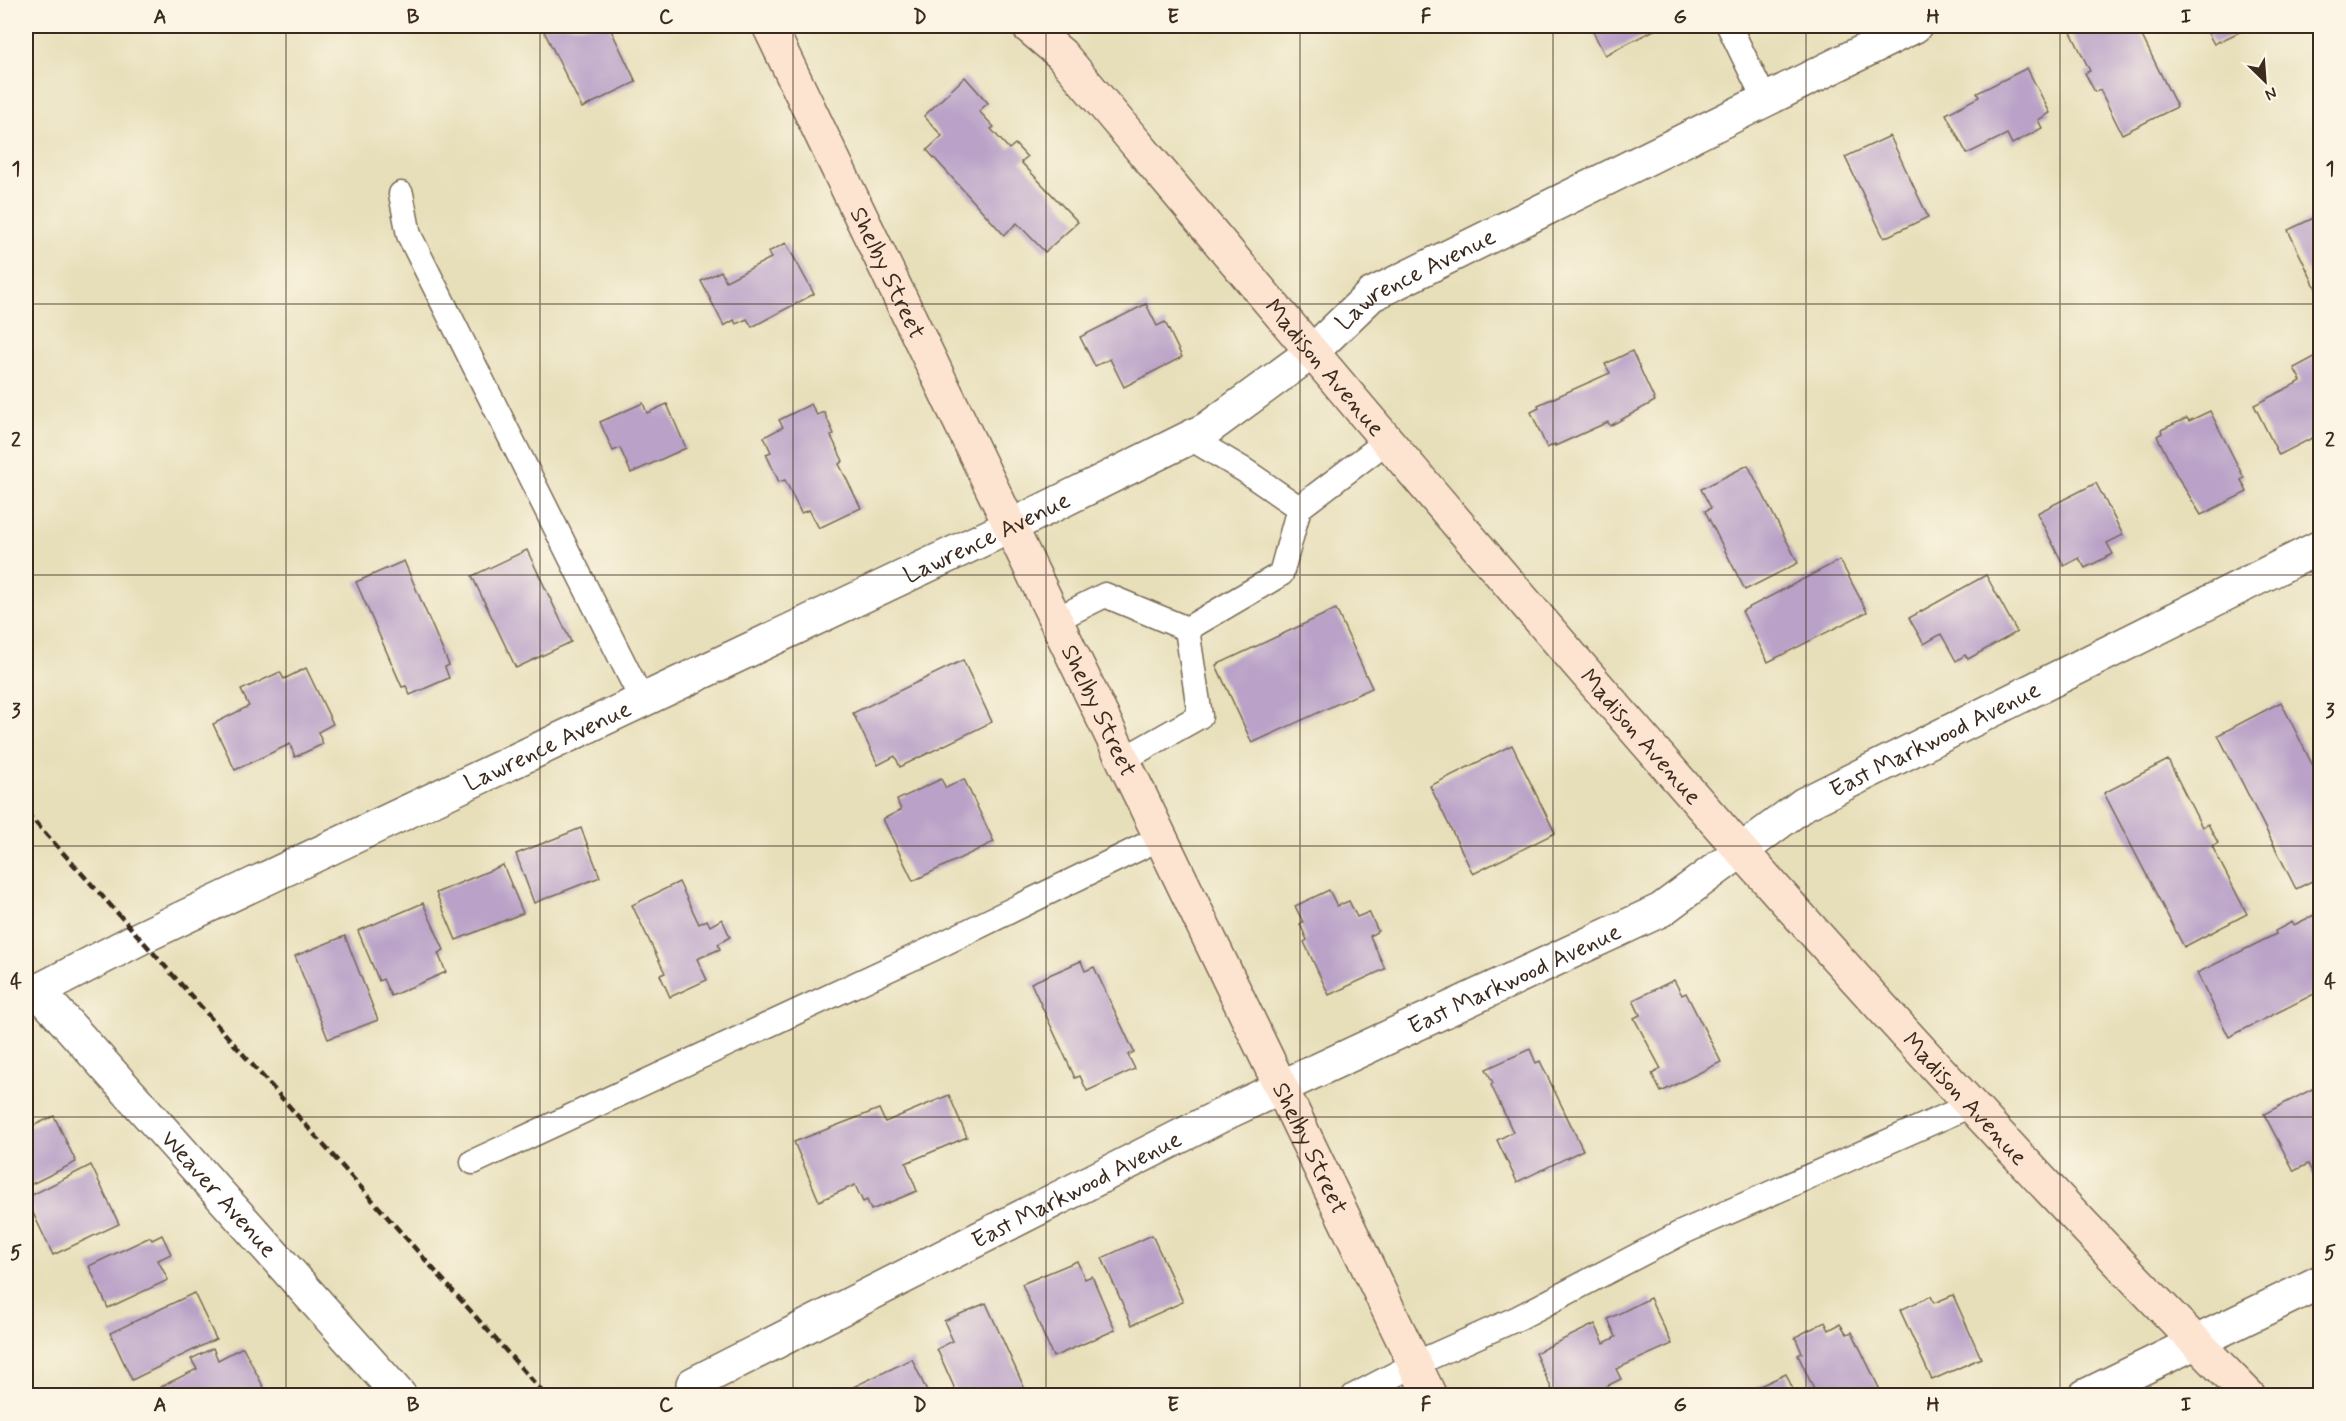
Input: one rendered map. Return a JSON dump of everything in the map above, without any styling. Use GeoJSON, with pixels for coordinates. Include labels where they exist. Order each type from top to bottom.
{"type":"FeatureCollection","features":[{"type":"Feature","properties":{"kind":"main road","name":"Shelby Street"},"geometry":{"type":"LineString","coordinates":[[769,26],[1430,1395]]}},
{"type":"Feature","properties":{"kind":"main road","name":"Madison Avenue"},"geometry":{"type":"LineString","coordinates":[[1028,26],[1061,54],[1695,800],[1971,1105],[2249,1395]]}},
{"type":"Feature","properties":{"kind":"main road","name":"Madison Avenue"},"geometry":{"type":"LineString","coordinates":[[1045,26],[1061,54]]}},
{"type":"Feature","properties":{"kind":"street","name":"Lawrence Avenue"},"geometry":{"type":"LineString","coordinates":[[32,994],[140,938],[1011,526],[1190,438],[1207,429],[1312,352],[1371,295],[1915,26]]}},
{"type":"Feature","properties":{"kind":"street","name":"East Markwood Avenue"},"geometry":{"type":"LineString","coordinates":[[693,1384],[1220,1117],[1661,910],[1740,850],[1814,799],[2320,548]]}},
{"type":"Feature","properties":{"kind":"street","name":"Weaver Avenue"},"geometry":{"type":"LineString","coordinates":[[32,994],[399,1395]]}},
{"type":"Feature","properties":{"kind":"street"},"geometry":{"type":"LineString","coordinates":[[2085,1395],[2320,1282]]}},
{"type":"Feature","properties":{"kind":"lane"},"geometry":{"type":"LineString","coordinates":[[1729,26],[1765,100]]}},
{"type":"Feature","properties":{"kind":"lane"},"geometry":{"type":"LineString","coordinates":[[401,194],[409,235],[642,700]]}},
{"type":"Feature","properties":{"kind":"lane"},"geometry":{"type":"LineString","coordinates":[[1190,438],[1244,470],[1299,508]]}},
{"type":"Feature","properties":{"kind":"lane"},"geometry":{"type":"LineString","coordinates":[[1187,629],[1281,574],[1299,508],[1388,441]]}},
{"type":"Feature","properties":{"kind":"lane"},"geometry":{"type":"LineString","coordinates":[[1057,619],[1105,595],[1187,629]]}},
{"type":"Feature","properties":{"kind":"lane"},"geometry":{"type":"LineString","coordinates":[[1124,759],[1200,716],[1187,629]]}},
{"type":"Feature","properties":{"kind":"lane"},"geometry":{"type":"LineString","coordinates":[[473,1162],[932,949],[1162,837]]}},
{"type":"Feature","properties":{"kind":"lane"},"geometry":{"type":"LineString","coordinates":[[1354,1395],[1415,1364],[1518,1318],[1681,1233],[1971,1105]]}},
{"type":"Feature","properties":{"kind":"building"},"geometry":{"type":"Polygon","coordinates":[[[609,26],[636,82],[582,108],[542,27],[609,26]]]}},
{"type":"Feature","properties":{"kind":"building"},"geometry":{"type":"Polygon","coordinates":[[[1590,26],[1662,26],[1605,55],[1590,26]]]}},
{"type":"Feature","properties":{"kind":"building"},"geometry":{"type":"Polygon","coordinates":[[[2068,26],[2110,26],[2113,32],[2126,26],[2137,26],[2177,107],[2122,134],[2100,90],[2095,92],[2085,73],[2090,71],[2068,26]]]}},
{"type":"Feature","properties":{"kind":"building"},"geometry":{"type":"Polygon","coordinates":[[[2204,26],[2252,26],[2214,44],[2204,26]]]}},
{"type":"Feature","properties":{"kind":"building"},"geometry":{"type":"Polygon","coordinates":[[[2027,68],[2050,113],[2038,120],[2042,128],[2012,144],[2007,134],[1967,154],[1946,114],[1979,97],[1977,93],[2027,68]]]}},
{"type":"Feature","properties":{"kind":"building"},"geometry":{"type":"Polygon","coordinates":[[[965,77],[988,103],[979,111],[994,127],[991,129],[1009,149],[1015,144],[1027,157],[1021,162],[1078,222],[1045,252],[1017,223],[1004,235],[927,150],[942,136],[924,116],[965,77]]]}},
{"type":"Feature","properties":{"kind":"building"},"geometry":{"type":"Polygon","coordinates":[[[1890,136],[1928,217],[1884,238],[1845,157],[1890,136]]]}},
{"type":"Feature","properties":{"kind":"building"},"geometry":{"type":"Polygon","coordinates":[[[2320,215],[2320,297],[2288,230],[2320,215]]]}},
{"type":"Feature","properties":{"kind":"building"},"geometry":{"type":"Polygon","coordinates":[[[786,243],[814,294],[752,327],[747,319],[736,324],[734,320],[724,326],[701,281],[721,271],[726,281],[771,258],[768,252],[786,243]]]}},
{"type":"Feature","properties":{"kind":"building"},"geometry":{"type":"Polygon","coordinates":[[[1146,304],[1157,326],[1165,322],[1182,357],[1124,387],[1110,359],[1095,366],[1080,337],[1146,304]]]}},
{"type":"Feature","properties":{"kind":"building"},"geometry":{"type":"Polygon","coordinates":[[[1632,351],[1655,401],[1610,426],[1608,422],[1547,448],[1531,412],[1539,408],[1538,405],[1610,373],[1605,364],[1632,351]]]}},
{"type":"Feature","properties":{"kind":"building"},"geometry":{"type":"Polygon","coordinates":[[[2320,354],[2320,434],[2279,455],[2254,405],[2301,381],[2294,368],[2320,354]]]}},
{"type":"Feature","properties":{"kind":"building"},"geometry":{"type":"Polygon","coordinates":[[[643,403],[647,413],[667,404],[686,448],[631,473],[620,448],[613,451],[600,422],[643,403]]]}},
{"type":"Feature","properties":{"kind":"building"},"geometry":{"type":"Polygon","coordinates":[[[811,404],[817,415],[824,412],[834,434],[831,436],[843,461],[839,464],[861,508],[819,528],[809,510],[801,513],[785,480],[779,482],[766,454],[771,452],[764,437],[783,427],[779,420],[811,404]]]}},
{"type":"Feature","properties":{"kind":"building"},"geometry":{"type":"Polygon","coordinates":[[[2210,411],[2244,478],[2241,480],[2247,492],[2201,515],[2177,476],[2157,436],[2162,433],[2161,430],[2210,411]]]}},
{"type":"Feature","properties":{"kind":"building"},"geometry":{"type":"Polygon","coordinates":[[[1748,465],[1798,563],[1745,590],[1705,511],[1711,508],[1701,489],[1748,465]]]}},
{"type":"Feature","properties":{"kind":"building"},"geometry":{"type":"Polygon","coordinates":[[[2096,483],[2123,535],[2107,543],[2113,554],[2085,568],[2079,558],[2064,566],[2037,513],[2096,483]]]}},
{"type":"Feature","properties":{"kind":"building"},"geometry":{"type":"Polygon","coordinates":[[[527,550],[571,642],[516,668],[472,576],[527,550]]]}},
{"type":"Feature","properties":{"kind":"building"},"geometry":{"type":"Polygon","coordinates":[[[1840,560],[1867,612],[1768,662],[1742,611],[1840,560]]]}},
{"type":"Feature","properties":{"kind":"building"},"geometry":{"type":"Polygon","coordinates":[[[404,561],[449,665],[445,667],[449,678],[410,695],[406,686],[402,687],[356,582],[404,561]]]}},
{"type":"Feature","properties":{"kind":"building"},"geometry":{"type":"Polygon","coordinates":[[[1986,575],[2017,632],[1968,659],[1965,655],[1956,661],[1941,634],[1924,644],[1909,618],[1986,575]]]}},
{"type":"Feature","properties":{"kind":"building"},"geometry":{"type":"Polygon","coordinates":[[[1336,609],[1372,688],[1252,743],[1216,665],[1336,609]]]}},
{"type":"Feature","properties":{"kind":"building"},"geometry":{"type":"Polygon","coordinates":[[[963,660],[992,722],[900,767],[895,756],[878,765],[853,713],[963,660]]]}},
{"type":"Feature","properties":{"kind":"building"},"geometry":{"type":"Polygon","coordinates":[[[306,668],[333,724],[318,732],[323,744],[295,757],[290,744],[235,770],[213,724],[249,706],[241,690],[280,672],[284,679],[306,668]]]}},
{"type":"Feature","properties":{"kind":"building"},"geometry":{"type":"Polygon","coordinates":[[[2281,702],[2316,772],[2320,770],[2320,877],[2296,889],[2218,735],[2281,702]]]}},
{"type":"Feature","properties":{"kind":"building"},"geometry":{"type":"Polygon","coordinates":[[[1512,745],[1555,833],[1473,874],[1430,786],[1512,745]]]}},
{"type":"Feature","properties":{"kind":"building"},"geometry":{"type":"Polygon","coordinates":[[[2168,760],[2202,827],[2208,824],[2218,843],[2212,846],[2247,914],[2184,947],[2104,793],[2168,760]]]}},
{"type":"Feature","properties":{"kind":"building"},"geometry":{"type":"Polygon","coordinates":[[[941,779],[946,788],[964,779],[994,842],[913,881],[883,819],[901,810],[897,800],[941,779]]]}},
{"type":"Feature","properties":{"kind":"building"},"geometry":{"type":"Polygon","coordinates":[[[581,828],[600,877],[534,903],[516,854],[581,828]]]}},
{"type":"Feature","properties":{"kind":"building"},"geometry":{"type":"Polygon","coordinates":[[[503,865],[523,913],[456,940],[436,893],[503,865]]]}},
{"type":"Feature","properties":{"kind":"building"},"geometry":{"type":"Polygon","coordinates":[[[679,882],[699,924],[707,920],[710,926],[722,919],[730,937],[718,944],[720,949],[697,959],[707,980],[670,997],[660,975],[665,973],[632,905],[679,882]]]}},
{"type":"Feature","properties":{"kind":"building"},"geometry":{"type":"Polygon","coordinates":[[[1329,890],[1337,906],[1349,901],[1357,917],[1369,912],[1378,931],[1370,936],[1385,969],[1329,995],[1304,942],[1307,940],[1300,924],[1303,922],[1295,906],[1329,890]]]}},
{"type":"Feature","properties":{"kind":"building"},"geometry":{"type":"Polygon","coordinates":[[[423,903],[444,950],[438,953],[446,972],[391,996],[383,979],[379,981],[358,931],[423,903]]]}},
{"type":"Feature","properties":{"kind":"building"},"geometry":{"type":"Polygon","coordinates":[[[2320,912],[2320,991],[2229,1037],[2197,973],[2276,934],[2275,931],[2292,922],[2294,925],[2320,912]]]}},
{"type":"Feature","properties":{"kind":"building"},"geometry":{"type":"Polygon","coordinates":[[[345,936],[378,1020],[328,1039],[295,956],[345,936]]]}},
{"type":"Feature","properties":{"kind":"building"},"geometry":{"type":"Polygon","coordinates":[[[1081,961],[1085,971],[1094,967],[1134,1052],[1128,1055],[1135,1069],[1087,1091],[1080,1076],[1075,1078],[1031,983],[1081,961]]]}},
{"type":"Feature","properties":{"kind":"building"},"geometry":{"type":"Polygon","coordinates":[[[1674,980],[1682,995],[1686,993],[1721,1062],[1661,1092],[1652,1074],[1661,1069],[1634,1018],[1640,1015],[1633,1000],[1674,980]]]}},
{"type":"Feature","properties":{"kind":"building"},"geometry":{"type":"Polygon","coordinates":[[[1530,1049],[1536,1063],[1540,1061],[1583,1150],[1517,1182],[1497,1140],[1513,1132],[1486,1069],[1530,1049]]]}},
{"type":"Feature","properties":{"kind":"building"},"geometry":{"type":"Polygon","coordinates":[[[2320,1085],[2320,1188],[2308,1164],[2294,1171],[2264,1114],[2320,1085]]]}},
{"type":"Feature","properties":{"kind":"building"},"geometry":{"type":"Polygon","coordinates":[[[949,1095],[967,1137],[906,1163],[917,1191],[871,1210],[867,1200],[863,1202],[855,1185],[819,1201],[794,1142],[879,1109],[885,1122],[949,1095]]]}},
{"type":"Feature","properties":{"kind":"building"},"geometry":{"type":"Polygon","coordinates":[[[54,1116],[76,1162],[26,1187],[26,1129],[54,1116]]]}},
{"type":"Feature","properties":{"kind":"building"},"geometry":{"type":"Polygon","coordinates":[[[91,1165],[119,1224],[53,1255],[26,1198],[91,1165]]]}},
{"type":"Feature","properties":{"kind":"building"},"geometry":{"type":"Polygon","coordinates":[[[162,1235],[171,1254],[158,1260],[168,1280],[108,1308],[89,1266],[150,1237],[152,1240],[162,1235]]]}},
{"type":"Feature","properties":{"kind":"building"},"geometry":{"type":"Polygon","coordinates":[[[1152,1235],[1183,1302],[1132,1325],[1102,1258],[1152,1235]]]}},
{"type":"Feature","properties":{"kind":"building"},"geometry":{"type":"Polygon","coordinates":[[[1077,1261],[1085,1279],[1092,1276],[1115,1330],[1053,1357],[1022,1284],[1077,1261]]]}},
{"type":"Feature","properties":{"kind":"building"},"geometry":{"type":"Polygon","coordinates":[[[194,1293],[216,1339],[132,1380],[110,1333],[194,1293]]]}},
{"type":"Feature","properties":{"kind":"building"},"geometry":{"type":"Polygon","coordinates":[[[1953,1295],[1981,1358],[1932,1380],[1900,1310],[1931,1296],[1934,1303],[1953,1295]]]}},
{"type":"Feature","properties":{"kind":"building"},"geometry":{"type":"Polygon","coordinates":[[[1650,1298],[1672,1344],[1616,1369],[1621,1379],[1587,1396],[1555,1396],[1535,1353],[1595,1324],[1604,1343],[1616,1337],[1608,1319],[1650,1298]]]}},
{"type":"Feature","properties":{"kind":"building"},"geometry":{"type":"Polygon","coordinates":[[[986,1303],[1028,1396],[958,1396],[937,1349],[953,1341],[944,1321],[986,1303]]]}},
{"type":"Feature","properties":{"kind":"building"},"geometry":{"type":"Polygon","coordinates":[[[1825,1322],[1829,1330],[1840,1324],[1847,1334],[1852,1332],[1880,1390],[1876,1392],[1877,1396],[1817,1396],[1798,1355],[1802,1353],[1795,1337],[1825,1322]]]}},
{"type":"Feature","properties":{"kind":"building"},"geometry":{"type":"Polygon","coordinates":[[[243,1347],[266,1392],[259,1396],[165,1396],[160,1387],[197,1369],[191,1359],[213,1348],[218,1360],[243,1347]]]}},
{"type":"Feature","properties":{"kind":"building"},"geometry":{"type":"Polygon","coordinates":[[[912,1359],[929,1396],[857,1396],[853,1387],[912,1359]]]}},
{"type":"Feature","properties":{"kind":"building"},"geometry":{"type":"Polygon","coordinates":[[[1786,1374],[1796,1396],[1738,1396],[1786,1374]]]}},
{"type":"Feature","properties":{"kind":"railway"},"geometry":{"type":"LineString","coordinates":[[26,812],[546,1396]]}}]}
